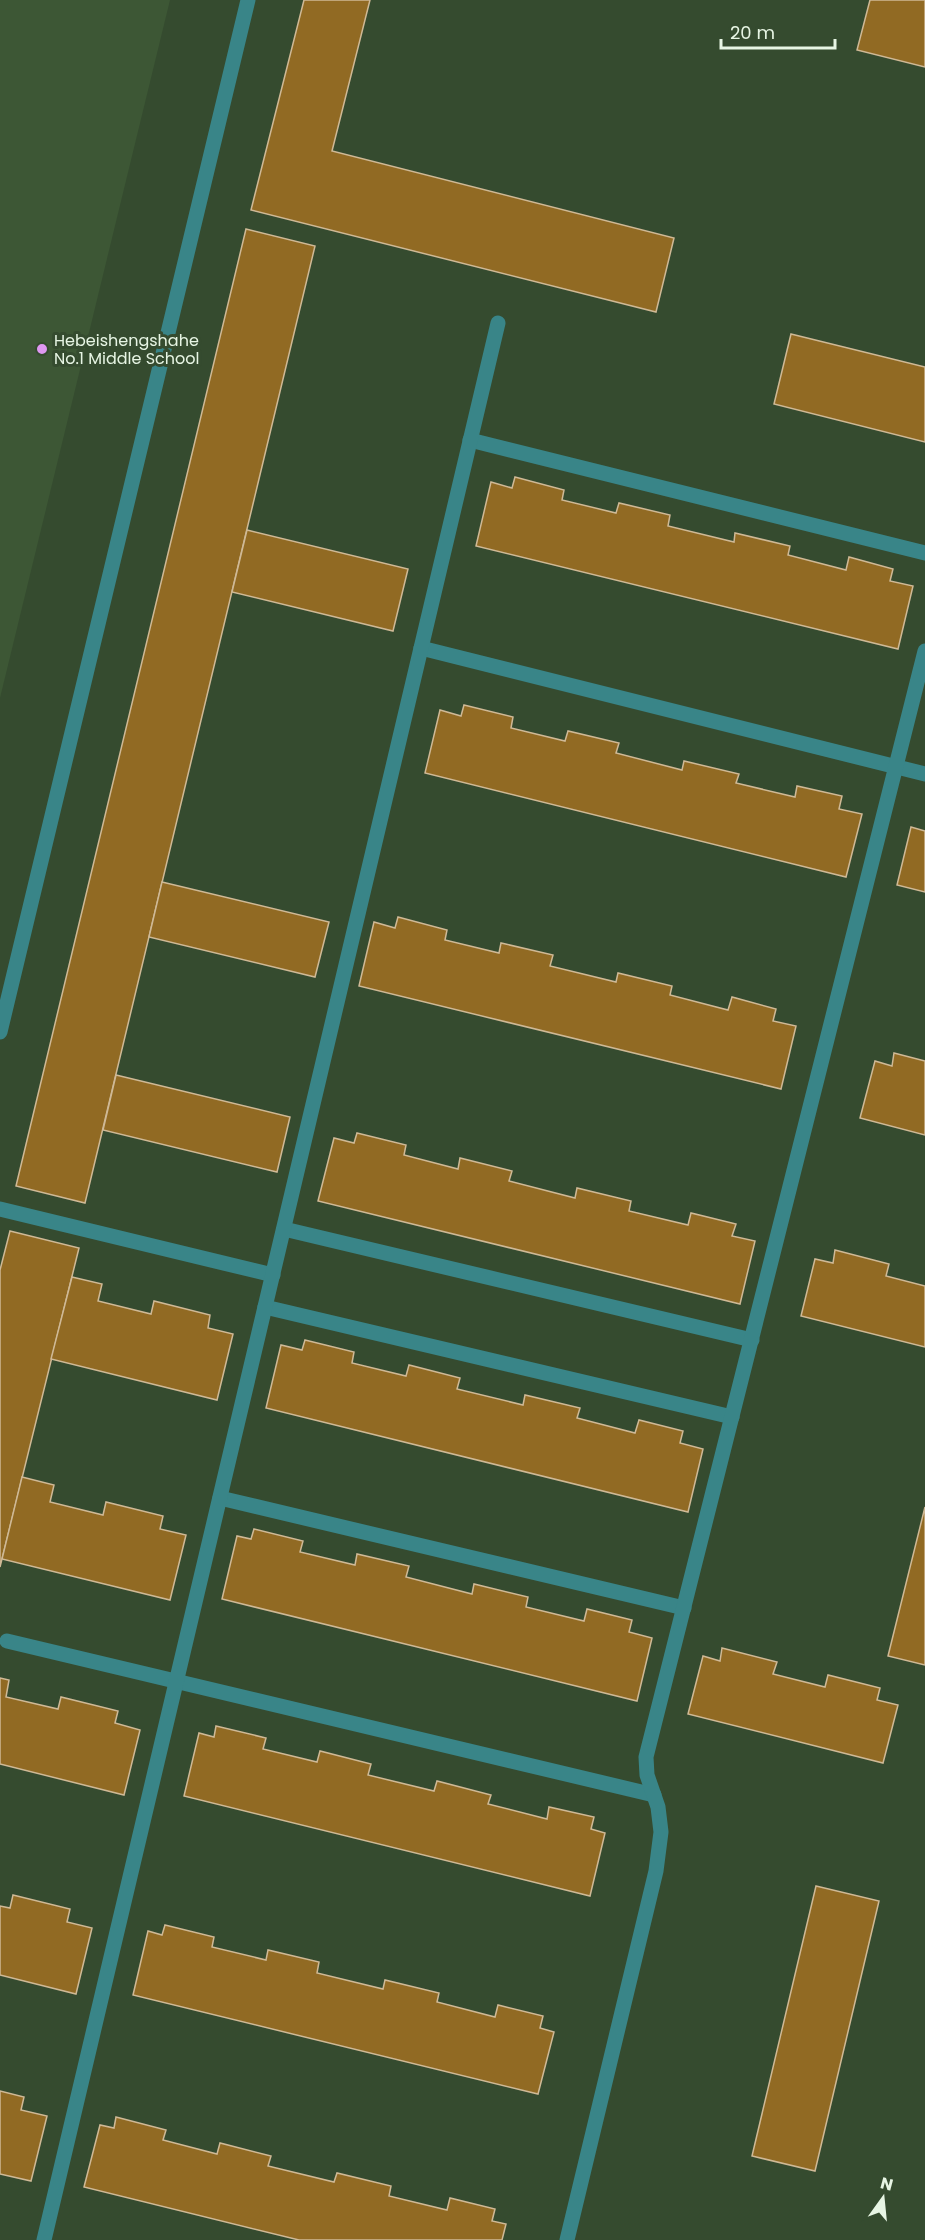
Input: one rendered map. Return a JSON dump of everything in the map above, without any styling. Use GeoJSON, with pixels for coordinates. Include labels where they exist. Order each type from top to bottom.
{"type":"FeatureCollection","features":[{"type":"Feature","properties":{"kind":"street"},"geometry":{"type":"LineString","coordinates":[[0,1032],[248,0]]}},
{"type":"Feature","properties":{"kind":"street"},"geometry":{"type":"LineString","coordinates":[[44,2240],[498,323]]}},
{"type":"Feature","properties":{"kind":"street"},"geometry":{"type":"LineString","coordinates":[[470,440],[925,553]]}},
{"type":"Feature","properties":{"kind":"street"},"geometry":{"type":"LineString","coordinates":[[421,648],[925,774]]}},
{"type":"Feature","properties":{"kind":"street"},"geometry":{"type":"LineString","coordinates":[[567,2240],[656,1871],[661,1832],[654,1795],[647,1775],[646,1757],[925,651]]}},
{"type":"Feature","properties":{"kind":"street"},"geometry":{"type":"LineString","coordinates":[[0,1209],[273,1275]]}},
{"type":"Feature","properties":{"kind":"street"},"geometry":{"type":"LineString","coordinates":[[284,1228],[752,1340]]}},
{"type":"Feature","properties":{"kind":"street"},"geometry":{"type":"LineString","coordinates":[[265,1307],[732,1417]]}},
{"type":"Feature","properties":{"kind":"street"},"geometry":{"type":"LineString","coordinates":[[220,1497],[684,1608]]}},
{"type":"Feature","properties":{"kind":"street"},"geometry":{"type":"LineString","coordinates":[[7,1641],[654,1795]]}},
{"type":"Feature","properties":{"kind":"shaded area","name":"Hebeishengshahe No.1 Middle School"},"geometry":{"type":"Polygon","coordinates":[[[0,0],[170,0],[0,698],[0,0]]]}},
{"type":"Feature","properties":{"kind":"building"},"geometry":{"type":"Polygon","coordinates":[[[304,0],[370,0],[332,151],[674,238],[656,312],[251,210],[304,0]]]}},
{"type":"Feature","properties":{"kind":"building"},"geometry":{"type":"Polygon","coordinates":[[[870,0],[925,0],[925,67],[857,50],[870,0]]]}},
{"type":"Feature","properties":{"kind":"building"},"geometry":{"type":"Polygon","coordinates":[[[246,229],[315,246],[85,1203],[16,1186],[246,229]]]}},
{"type":"Feature","properties":{"kind":"building"},"geometry":{"type":"Polygon","coordinates":[[[791,334],[925,367],[925,442],[774,404],[791,334]]]}},
{"type":"Feature","properties":{"kind":"building"},"geometry":{"type":"Polygon","coordinates":[[[515,477],[564,490],[562,500],[616,513],[619,503],[670,515],[668,526],[734,542],[735,533],[790,546],[788,555],[846,570],[849,557],[893,569],[890,581],[913,586],[898,649],[476,546],[491,482],[512,488],[515,477]]]}},
{"type":"Feature","properties":{"kind":"building"},"geometry":{"type":"Polygon","coordinates":[[[247,530],[408,569],[393,631],[232,592],[247,530]]]}},
{"type":"Feature","properties":{"kind":"building"},"geometry":{"type":"Polygon","coordinates":[[[464,705],[513,717],[511,728],[565,741],[568,731],[619,743],[616,753],[682,770],[684,761],[739,774],[736,783],[795,797],[797,786],[842,796],[839,809],[862,814],[846,877],[425,773],[440,710],[461,716],[464,705]]]}},
{"type":"Feature","properties":{"kind":"building"},"geometry":{"type":"Polygon","coordinates":[[[911,827],[925,831],[925,892],[897,885],[911,827]]]}},
{"type":"Feature","properties":{"kind":"building"},"geometry":{"type":"Polygon","coordinates":[[[162,882],[329,922],[315,977],[149,937],[162,882]]]}},
{"type":"Feature","properties":{"kind":"building"},"geometry":{"type":"Polygon","coordinates":[[[398,917],[447,930],[445,940],[499,953],[501,943],[553,955],[550,966],[616,982],[618,973],[672,986],[670,995],[728,1010],[732,997],[776,1009],[773,1021],[796,1026],[781,1089],[359,986],[374,922],[395,928],[398,917]]]}},
{"type":"Feature","properties":{"kind":"building"},"geometry":{"type":"Polygon","coordinates":[[[894,1053],[925,1061],[925,1135],[860,1118],[875,1061],[892,1066],[894,1053]]]}},
{"type":"Feature","properties":{"kind":"building"},"geometry":{"type":"Polygon","coordinates":[[[116,1075],[290,1117],[277,1172],[103,1130],[116,1075]]]}},
{"type":"Feature","properties":{"kind":"building"},"geometry":{"type":"Polygon","coordinates":[[[357,1133],[406,1145],[404,1155],[458,1169],[460,1158],[512,1171],[509,1181],[575,1198],[577,1188],[631,1201],[629,1211],[688,1225],[691,1213],[736,1224],[732,1236],[755,1241],[740,1304],[318,1201],[334,1138],[354,1143],[357,1133]]]}},
{"type":"Feature","properties":{"kind":"building"},"geometry":{"type":"Polygon","coordinates":[[[10,1231],[79,1248],[0,1567],[0,1270],[10,1231]]]}},
{"type":"Feature","properties":{"kind":"building"},"geometry":{"type":"Polygon","coordinates":[[[835,1250],[889,1264],[886,1276],[925,1286],[925,1347],[801,1316],[815,1259],[833,1263],[835,1250]]]}},
{"type":"Feature","properties":{"kind":"building"},"geometry":{"type":"Polygon","coordinates":[[[72,1277],[102,1284],[98,1301],[151,1314],[154,1301],[210,1315],[208,1328],[233,1334],[217,1400],[51,1359],[72,1277]]]}},
{"type":"Feature","properties":{"kind":"building"},"geometry":{"type":"Polygon","coordinates":[[[305,1340],[354,1352],[352,1363],[406,1376],[409,1365],[460,1378],[457,1389],[523,1405],[525,1395],[580,1408],[577,1418],[635,1433],[639,1420],[683,1431],[680,1443],[703,1449],[688,1512],[266,1408],[281,1345],[302,1350],[305,1340]]]}},
{"type":"Feature","properties":{"kind":"building"},"geometry":{"type":"Polygon","coordinates":[[[22,1477],[54,1485],[50,1502],[103,1515],[106,1502],[163,1516],[160,1529],[186,1535],[170,1600],[2,1559],[22,1477]]]}},
{"type":"Feature","properties":{"kind":"building"},"geometry":{"type":"Polygon","coordinates":[[[925,1507],[925,1665],[888,1656],[925,1507]]]}},
{"type":"Feature","properties":{"kind":"building"},"geometry":{"type":"Polygon","coordinates":[[[254,1529],[303,1541],[300,1552],[355,1565],[357,1554],[409,1566],[406,1577],[472,1594],[474,1584],[528,1597],[526,1607],[584,1621],[587,1609],[632,1620],[629,1632],[652,1638],[637,1701],[222,1599],[237,1536],[251,1539],[254,1529]]]}},
{"type":"Feature","properties":{"kind":"building"},"geometry":{"type":"Polygon","coordinates":[[[722,1648],[777,1662],[773,1674],[825,1687],[828,1675],[880,1688],[877,1700],[898,1705],[883,1763],[688,1714],[703,1656],[720,1661],[722,1648]]]}},
{"type":"Feature","properties":{"kind":"building"},"geometry":{"type":"Polygon","coordinates":[[[0,1678],[9,1680],[6,1697],[58,1709],[61,1697],[118,1711],[115,1723],[140,1730],[124,1795],[0,1764],[0,1678]]]}},
{"type":"Feature","properties":{"kind":"building"},"geometry":{"type":"Polygon","coordinates":[[[216,1726],[266,1738],[263,1749],[317,1762],[320,1751],[371,1764],[368,1775],[434,1791],[437,1781],[491,1795],[488,1804],[547,1819],[549,1807],[594,1817],[591,1829],[605,1833],[590,1896],[184,1796],[199,1733],[214,1737],[216,1726]]]}},
{"type":"Feature","properties":{"kind":"building"},"geometry":{"type":"Polygon","coordinates":[[[816,1886],[879,1901],[815,2171],[752,2156],[816,1886]]]}},
{"type":"Feature","properties":{"kind":"building"},"geometry":{"type":"Polygon","coordinates":[[[13,1895],[70,1909],[67,1922],[92,1928],[76,1994],[0,1975],[0,1906],[10,1908],[13,1895]]]}},
{"type":"Feature","properties":{"kind":"building"},"geometry":{"type":"Polygon","coordinates":[[[165,1925],[214,1937],[212,1947],[266,1960],[268,1950],[319,1962],[317,1973],[383,1989],[385,1980],[439,1993],[437,2002],[495,2017],[498,2005],[543,2016],[540,2028],[554,2032],[538,2094],[133,1995],[148,1931],[162,1935],[165,1925]]]}},
{"type":"Feature","properties":{"kind":"building"},"geometry":{"type":"Polygon","coordinates":[[[0,2091],[24,2097],[21,2110],[47,2116],[31,2181],[0,2174],[0,2091]]]}},
{"type":"Feature","properties":{"kind":"building"},"geometry":{"type":"Polygon","coordinates":[[[116,2117],[166,2130],[163,2140],[217,2154],[220,2143],[271,2156],[268,2166],[334,2182],[337,2173],[391,2186],[389,2196],[447,2210],[450,2198],[495,2209],[492,2221],[506,2224],[502,2240],[299,2240],[84,2187],[100,2125],[114,2128],[116,2117]]]}},
{"type":"Feature","properties":{"kind":"place","name":"Hebeishengshahe No.1 Middle School"},"geometry":{"type":"Point","coordinates":[42,349]}}]}
